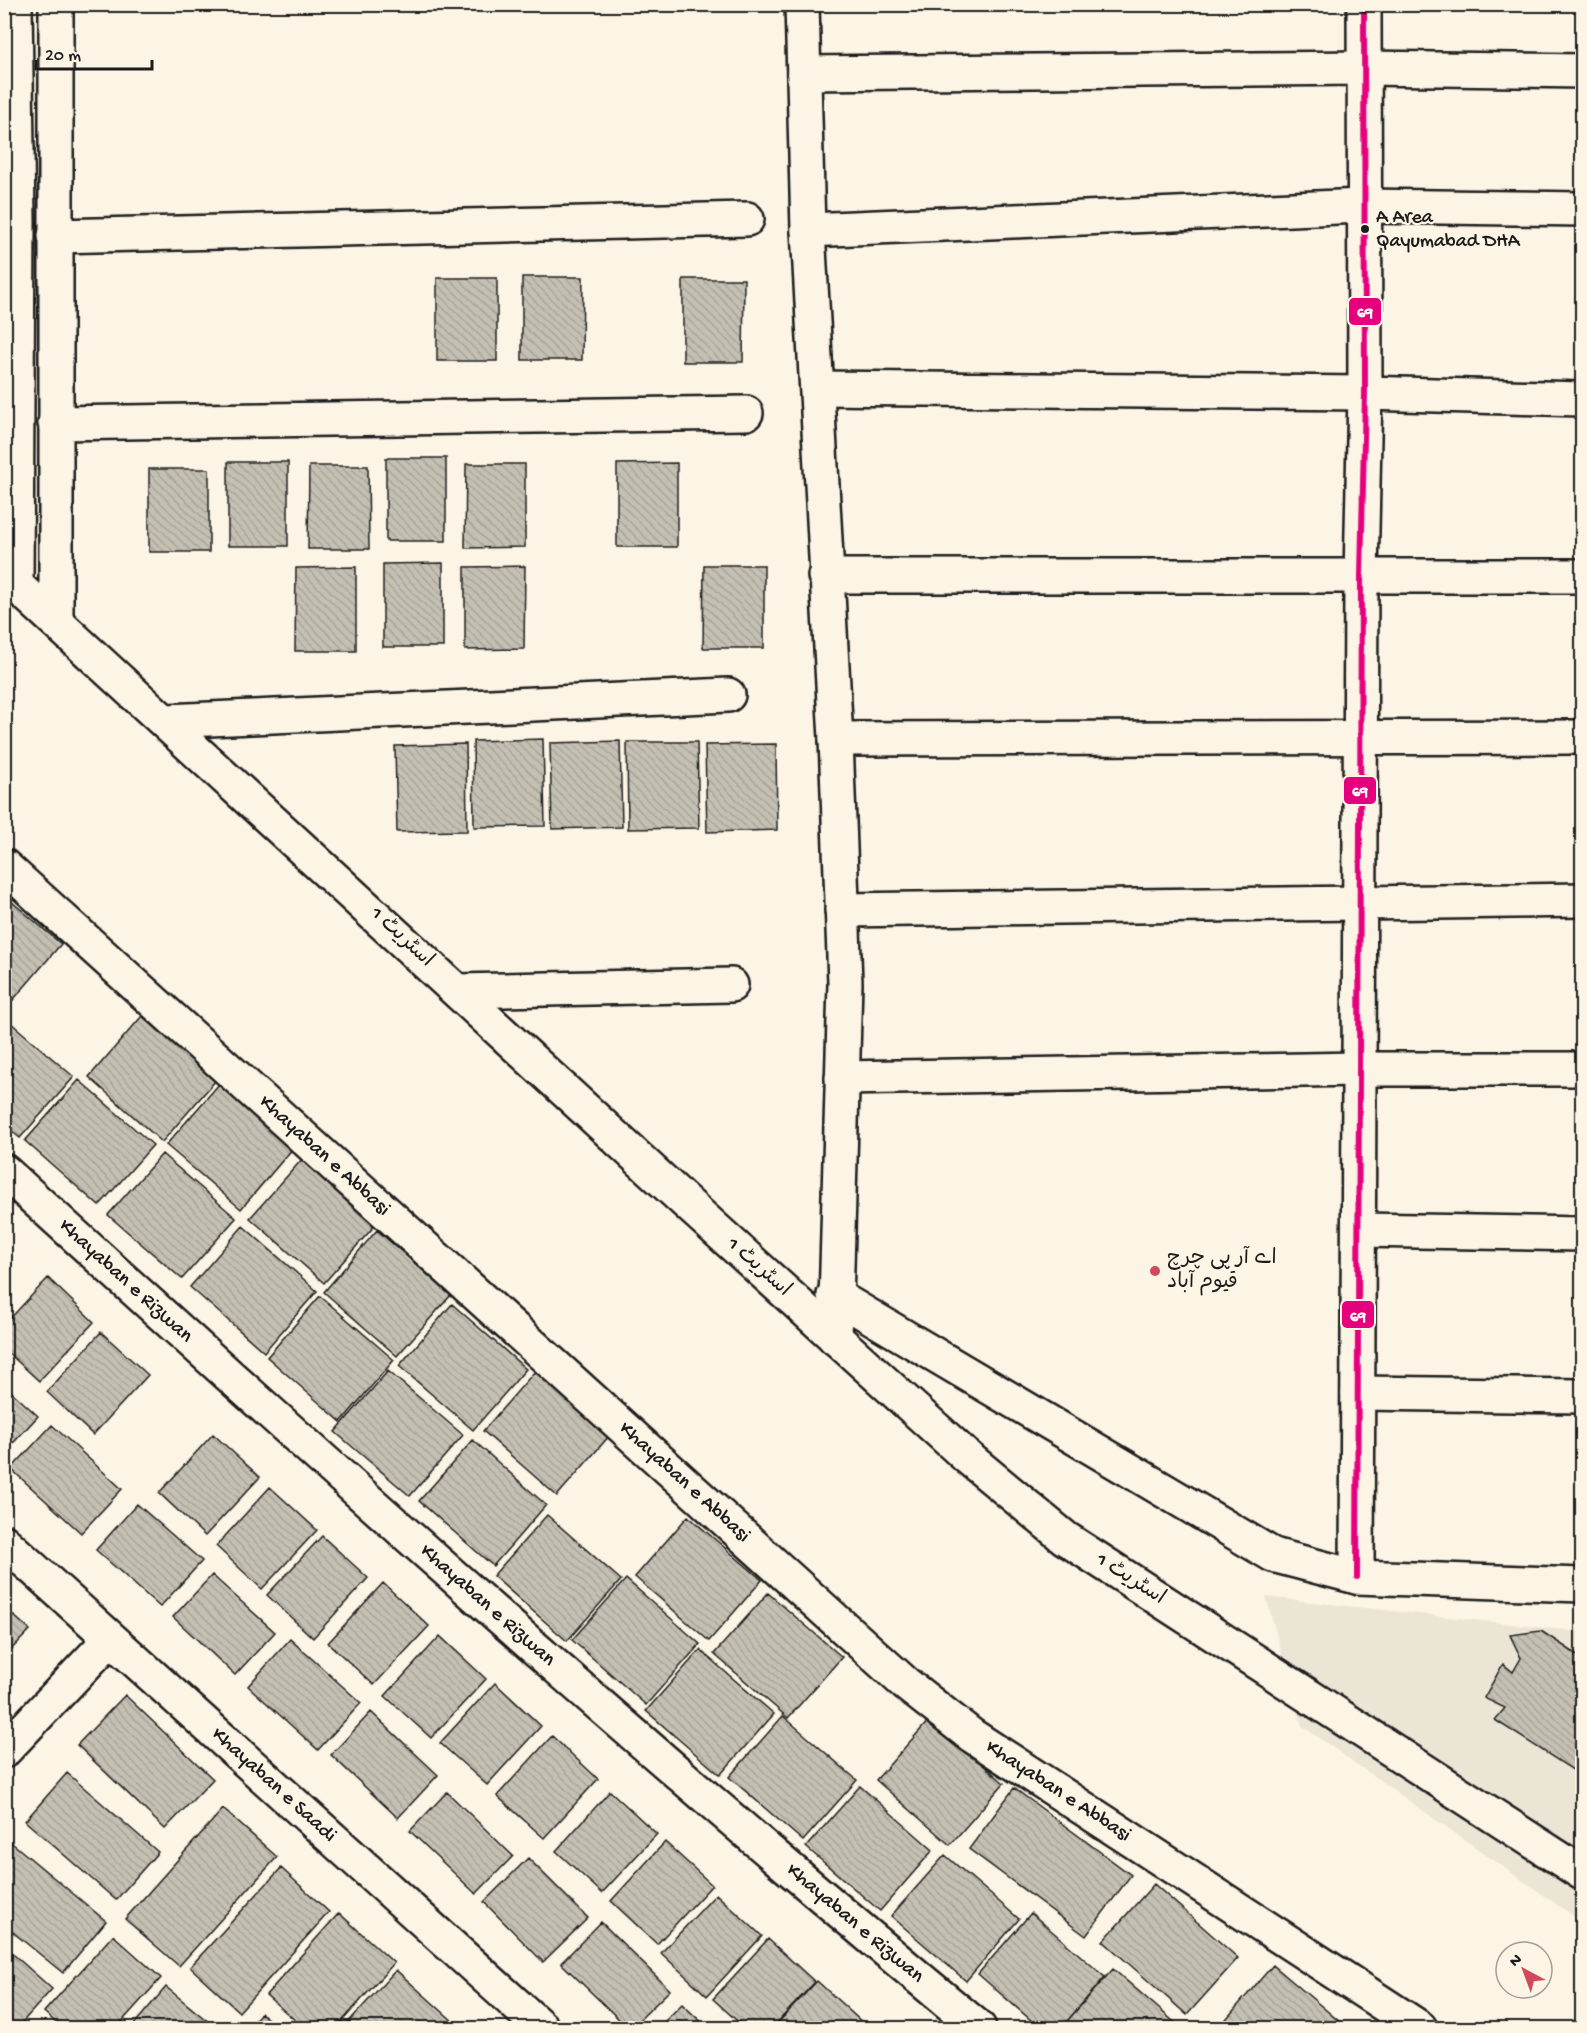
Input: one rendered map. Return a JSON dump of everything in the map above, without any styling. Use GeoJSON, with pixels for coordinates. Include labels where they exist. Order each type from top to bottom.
{"type":"FeatureCollection","features":[{"type":"Feature","properties":{"kind":"street"},"geometry":{"type":"LineString","coordinates":[[56,4],[56,621]]}},
{"type":"Feature","properties":{"kind":"street"},"geometry":{"type":"LineString","coordinates":[[802,4],[808,230],[825,576],[836,739],[845,982],[834,1295],[835,1338]]}},
{"type":"Feature","properties":{"kind":"street"},"geometry":{"type":"LineString","coordinates":[[1357,1577],[1361,576],[1365,393],[1362,207],[1364,4]]}},
{"type":"Feature","properties":{"kind":"street"},"geometry":{"type":"LineString","coordinates":[[10,579],[12,14]]}},
{"type":"Feature","properties":{"kind":"street"},"geometry":{"type":"LineString","coordinates":[[804,73],[1363,68],[1582,71]]}},
{"type":"Feature","properties":{"kind":"street"},"geometry":{"type":"LineString","coordinates":[[808,230],[1362,207],[1582,209]]}},
{"type":"Feature","properties":{"kind":"street"},"geometry":{"type":"LineString","coordinates":[[56,236],[747,219]]}},
{"type":"Feature","properties":{"kind":"street"},"geometry":{"type":"LineString","coordinates":[[817,388],[1365,393],[1582,399]]}},
{"type":"Feature","properties":{"kind":"street"},"geometry":{"type":"LineString","coordinates":[[55,423],[746,413]]}},
{"type":"Feature","properties":{"kind":"street"},"geometry":{"type":"LineString","coordinates":[[825,576],[1582,576]]}},
{"type":"Feature","properties":{"kind":"street","name":"اسٹریٹ 1"},"geometry":{"type":"LineString","coordinates":[[10,579],[835,1338],[966,1456],[1065,1538],[1582,1873]]}},
{"type":"Feature","properties":{"kind":"street"},"geometry":{"type":"LineString","coordinates":[[167,721],[728,695]]}},
{"type":"Feature","properties":{"kind":"street"},"geometry":{"type":"LineString","coordinates":[[836,739],[1582,737]]}},
{"type":"Feature","properties":{"kind":"street","name":"Khayaban e Abbasi"},"geometry":{"type":"LineString","coordinates":[[4,866],[906,1684],[971,1735],[1420,2028]]}},
{"type":"Feature","properties":{"kind":"street"},"geometry":{"type":"LineString","coordinates":[[842,910],[1582,900]]}},
{"type":"Feature","properties":{"kind":"street"},"geometry":{"type":"LineString","coordinates":[[458,992],[731,985]]}},
{"type":"Feature","properties":{"kind":"street"},"geometry":{"type":"LineString","coordinates":[[842,1078],[1359,1069],[1582,1069]]}},
{"type":"Feature","properties":{"kind":"street","name":"Khayaban e Rizwan"},"geometry":{"type":"LineString","coordinates":[[4,1171],[274,1417],[789,1870],[979,2028]]}},
{"type":"Feature","properties":{"kind":"street"},"geometry":{"type":"LineString","coordinates":[[1359,1230],[1582,1234]]}},
{"type":"Feature","properties":{"kind":"street"},"geometry":{"type":"LineString","coordinates":[[834,1295],[1273,1556],[1357,1577],[1582,1585]]}},
{"type":"Feature","properties":{"kind":"street"},"geometry":{"type":"LineString","coordinates":[[1358,1393],[1582,1396]]}},
{"type":"Feature","properties":{"kind":"street","name":"Khayaban e Saadi"},"geometry":{"type":"LineString","coordinates":[[4,1542],[543,2028]]}},
{"type":"Feature","properties":{"kind":"street"},"geometry":{"type":"LineString","coordinates":[[4,1751],[110,1639]]}},
{"type":"Feature","properties":{"kind":"shaded area"},"geometry":{"type":"Polygon","coordinates":[[[1266,1597],[1582,1632],[1582,1922],[1302,1726],[1266,1597]]]}},
{"type":"Feature","properties":{"kind":"building"},"geometry":{"type":"Polygon","coordinates":[[[522,277],[583,277],[582,360],[522,360],[522,277]]]}},
{"type":"Feature","properties":{"kind":"building"},"geometry":{"type":"Polygon","coordinates":[[[437,278],[497,278],[497,361],[437,361],[437,278]]]}},
{"type":"Feature","properties":{"kind":"building"},"geometry":{"type":"Polygon","coordinates":[[[683,279],[744,279],[743,362],[683,362],[683,279]]]}},
{"type":"Feature","properties":{"kind":"building"},"geometry":{"type":"Polygon","coordinates":[[[386,458],[446,458],[446,541],[386,541],[386,458]]]}},
{"type":"Feature","properties":{"kind":"building"},"geometry":{"type":"Polygon","coordinates":[[[228,462],[288,462],[288,546],[228,546],[228,462]]]}},
{"type":"Feature","properties":{"kind":"building"},"geometry":{"type":"Polygon","coordinates":[[[677,463],[677,547],[617,547],[617,464],[677,463]]]}},
{"type":"Feature","properties":{"kind":"building"},"geometry":{"type":"Polygon","coordinates":[[[466,464],[525,464],[525,547],[465,548],[466,464]]]}},
{"type":"Feature","properties":{"kind":"building"},"geometry":{"type":"Polygon","coordinates":[[[309,466],[368,466],[369,549],[308,549],[309,466]]]}},
{"type":"Feature","properties":{"kind":"building"},"geometry":{"type":"Polygon","coordinates":[[[149,469],[209,469],[209,552],[149,552],[149,469]]]}},
{"type":"Feature","properties":{"kind":"building"},"geometry":{"type":"Polygon","coordinates":[[[443,563],[443,647],[383,647],[383,564],[443,563]]]}},
{"type":"Feature","properties":{"kind":"building"},"geometry":{"type":"Polygon","coordinates":[[[704,565],[764,565],[764,648],[703,648],[704,565]]]}},
{"type":"Feature","properties":{"kind":"building"},"geometry":{"type":"Polygon","coordinates":[[[525,566],[524,649],[465,650],[465,567],[525,566]]]}},
{"type":"Feature","properties":{"kind":"building"},"geometry":{"type":"Polygon","coordinates":[[[356,567],[356,651],[295,651],[296,568],[356,567]]]}},
{"type":"Feature","properties":{"kind":"building"},"geometry":{"type":"Polygon","coordinates":[[[543,739],[545,826],[474,827],[473,741],[543,739]]]}},
{"type":"Feature","properties":{"kind":"building"},"geometry":{"type":"Polygon","coordinates":[[[620,741],[622,827],[552,829],[550,743],[620,741]]]}},
{"type":"Feature","properties":{"kind":"building"},"geometry":{"type":"Polygon","coordinates":[[[627,742],[697,742],[699,828],[628,829],[627,742]]]}},
{"type":"Feature","properties":{"kind":"building"},"geometry":{"type":"Polygon","coordinates":[[[466,744],[467,831],[397,832],[395,746],[466,744]]]}},
{"type":"Feature","properties":{"kind":"building"},"geometry":{"type":"Polygon","coordinates":[[[776,744],[777,830],[707,832],[705,745],[776,744]]]}},
{"type":"Feature","properties":{"kind":"building"},"geometry":{"type":"Polygon","coordinates":[[[4,895],[61,944],[8,1006],[4,1003],[4,895]]]}},
{"type":"Feature","properties":{"kind":"building"},"geometry":{"type":"Polygon","coordinates":[[[142,1016],[216,1080],[162,1142],[89,1077],[142,1016]]]}},
{"type":"Feature","properties":{"kind":"building"},"geometry":{"type":"Polygon","coordinates":[[[4,1017],[74,1077],[20,1138],[4,1125],[4,1017]]]}},
{"type":"Feature","properties":{"kind":"building"},"geometry":{"type":"Polygon","coordinates":[[[79,1080],[153,1145],[99,1206],[25,1141],[79,1080]]]}},
{"type":"Feature","properties":{"kind":"building"},"geometry":{"type":"Polygon","coordinates":[[[220,1083],[294,1147],[241,1209],[166,1145],[220,1083]]]}},
{"type":"Feature","properties":{"kind":"building"},"geometry":{"type":"Polygon","coordinates":[[[162,1154],[236,1218],[182,1279],[108,1215],[162,1154]]]}},
{"type":"Feature","properties":{"kind":"building"},"geometry":{"type":"Polygon","coordinates":[[[304,1157],[378,1222],[324,1283],[250,1218],[304,1157]]]}},
{"type":"Feature","properties":{"kind":"building"},"geometry":{"type":"Polygon","coordinates":[[[243,1226],[317,1291],[264,1352],[190,1287],[243,1226]]]}},
{"type":"Feature","properties":{"kind":"building"},"geometry":{"type":"Polygon","coordinates":[[[377,1230],[451,1295],[397,1356],[324,1292],[377,1230]]]}},
{"type":"Feature","properties":{"kind":"building"},"geometry":{"type":"Polygon","coordinates":[[[48,1278],[94,1322],[39,1381],[4,1349],[4,1325],[48,1278]]]}},
{"type":"Feature","properties":{"kind":"building"},"geometry":{"type":"Polygon","coordinates":[[[320,1296],[394,1360],[341,1422],[267,1357],[320,1296]]]}},
{"type":"Feature","properties":{"kind":"building"},"geometry":{"type":"Polygon","coordinates":[[[452,1304],[526,1369],[473,1430],[399,1366],[452,1304]]]}},
{"type":"Feature","properties":{"kind":"building"},"geometry":{"type":"Polygon","coordinates":[[[101,1332],[148,1375],[93,1435],[47,1392],[101,1332]]]}},
{"type":"Feature","properties":{"kind":"building"},"geometry":{"type":"Polygon","coordinates":[[[536,1370],[610,1435],[557,1496],[483,1431],[536,1370]]]}},
{"type":"Feature","properties":{"kind":"building"},"geometry":{"type":"Polygon","coordinates":[[[388,1371],[463,1435],[410,1496],[335,1432],[388,1371]]]}},
{"type":"Feature","properties":{"kind":"building"},"geometry":{"type":"Polygon","coordinates":[[[4,1385],[38,1416],[4,1453],[4,1385]]]}},
{"type":"Feature","properties":{"kind":"building"},"geometry":{"type":"Polygon","coordinates":[[[52,1425],[122,1489],[81,1533],[11,1469],[52,1425]]]}},
{"type":"Feature","properties":{"kind":"building"},"geometry":{"type":"Polygon","coordinates":[[[213,1434],[260,1477],[205,1536],[159,1493],[213,1434]]]}},
{"type":"Feature","properties":{"kind":"building"},"geometry":{"type":"Polygon","coordinates":[[[473,1440],[546,1505],[493,1566],[419,1501],[473,1440]]]}},
{"type":"Feature","properties":{"kind":"building"},"geometry":{"type":"Polygon","coordinates":[[[270,1487],[317,1530],[262,1589],[216,1546],[270,1487]]]}},
{"type":"Feature","properties":{"kind":"building"},"geometry":{"type":"Polygon","coordinates":[[[137,1504],[202,1561],[160,1607],[96,1550],[137,1504]]]}},
{"type":"Feature","properties":{"kind":"building"},"geometry":{"type":"Polygon","coordinates":[[[547,1515],[621,1580],[567,1641],[493,1576],[547,1515]]]}},
{"type":"Feature","properties":{"kind":"building"},"geometry":{"type":"Polygon","coordinates":[[[688,1516],[762,1580],[709,1641],[635,1577],[688,1516]]]}},
{"type":"Feature","properties":{"kind":"building"},"geometry":{"type":"Polygon","coordinates":[[[322,1536],[368,1578],[313,1638],[267,1595],[322,1536]]]}},
{"type":"Feature","properties":{"kind":"building"},"geometry":{"type":"Polygon","coordinates":[[[212,1575],[275,1632],[235,1675],[173,1617],[212,1575]]]}},
{"type":"Feature","properties":{"kind":"building"},"geometry":{"type":"Polygon","coordinates":[[[626,1579],[700,1644],[646,1705],[572,1640],[626,1579]]]}},
{"type":"Feature","properties":{"kind":"building"},"geometry":{"type":"Polygon","coordinates":[[[383,1583],[429,1626],[374,1685],[328,1643],[383,1583]]]}},
{"type":"Feature","properties":{"kind":"building"},"geometry":{"type":"Polygon","coordinates":[[[768,1593],[842,1657],[788,1718],[714,1654],[768,1593]]]}},
{"type":"Feature","properties":{"kind":"building"},"geometry":{"type":"Polygon","coordinates":[[[4,1607],[30,1630],[4,1657],[4,1607]]]}},
{"type":"Feature","properties":{"kind":"building"},"geometry":{"type":"Polygon","coordinates":[[[1541,1631],[1582,1658],[1582,1776],[1495,1720],[1505,1708],[1484,1698],[1503,1664],[1513,1672],[1521,1658],[1510,1635],[1541,1631]]]}},
{"type":"Feature","properties":{"kind":"building"},"geometry":{"type":"Polygon","coordinates":[[[440,1636],[486,1679],[431,1738],[385,1696],[440,1636]]]}},
{"type":"Feature","properties":{"kind":"building"},"geometry":{"type":"Polygon","coordinates":[[[290,1639],[361,1703],[318,1750],[248,1686],[290,1639]]]}},
{"type":"Feature","properties":{"kind":"building"},"geometry":{"type":"Polygon","coordinates":[[[700,1650],[774,1714],[720,1775],[646,1711],[700,1650]]]}},
{"type":"Feature","properties":{"kind":"building"},"geometry":{"type":"Polygon","coordinates":[[[495,1683],[541,1726],[487,1785],[440,1743],[495,1683]]]}},
{"type":"Feature","properties":{"kind":"building"},"geometry":{"type":"Polygon","coordinates":[[[125,1695],[213,1779],[165,1829],[77,1745],[125,1695]]]}},
{"type":"Feature","properties":{"kind":"building"},"geometry":{"type":"Polygon","coordinates":[[[371,1712],[438,1775],[398,1818],[331,1755],[371,1712]]]}},
{"type":"Feature","properties":{"kind":"building"},"geometry":{"type":"Polygon","coordinates":[[[783,1716],[857,1780],[803,1841],[729,1777],[783,1716]]]}},
{"type":"Feature","properties":{"kind":"building"},"geometry":{"type":"Polygon","coordinates":[[[930,1719],[1004,1783],[950,1845],[876,1780],[930,1719]]]}},
{"type":"Feature","properties":{"kind":"building"},"geometry":{"type":"Polygon","coordinates":[[[552,1736],[598,1779],[544,1838],[497,1796],[552,1736]]]}},
{"type":"Feature","properties":{"kind":"building"},"geometry":{"type":"Polygon","coordinates":[[[67,1773],[158,1852],[116,1900],[25,1821],[67,1773]]]}},
{"type":"Feature","properties":{"kind":"building"},"geometry":{"type":"Polygon","coordinates":[[[860,1786],[933,1850],[880,1911],[806,1847],[860,1786]]]}},
{"type":"Feature","properties":{"kind":"building"},"geometry":{"type":"Polygon","coordinates":[[[1014,1788],[1131,1875],[1086,1936],[969,1849],[1014,1788]]]}},
{"type":"Feature","properties":{"kind":"building"},"geometry":{"type":"Polygon","coordinates":[[[610,1791],[657,1834],[602,1893],[556,1851],[610,1791]]]}},
{"type":"Feature","properties":{"kind":"building"},"geometry":{"type":"Polygon","coordinates":[[[447,1792],[513,1856],[476,1894],[410,1831],[447,1792]]]}},
{"type":"Feature","properties":{"kind":"building"},"geometry":{"type":"Polygon","coordinates":[[[223,1809],[277,1857],[179,1966],[125,1919],[223,1809]]]}},
{"type":"Feature","properties":{"kind":"building"},"geometry":{"type":"Polygon","coordinates":[[[7,1839],[106,1921],[63,1973],[4,1925],[4,1842],[7,1839]]]}},
{"type":"Feature","properties":{"kind":"building"},"geometry":{"type":"Polygon","coordinates":[[[665,1842],[712,1885],[657,1944],[611,1901],[665,1842]]]}},
{"type":"Feature","properties":{"kind":"building"},"geometry":{"type":"Polygon","coordinates":[[[945,1855],[1019,1919],[966,1981],[891,1916],[945,1855]]]}},
{"type":"Feature","properties":{"kind":"building"},"geometry":{"type":"Polygon","coordinates":[[[528,1858],[588,1918],[543,1962],[484,1902],[528,1858]]]}},
{"type":"Feature","properties":{"kind":"building"},"geometry":{"type":"Polygon","coordinates":[[[281,1868],[329,1912],[239,2012],[190,1967],[281,1868]]]}},
{"type":"Feature","properties":{"kind":"building"},"geometry":{"type":"Polygon","coordinates":[[[1154,1884],[1238,1958],[1187,2015],[1103,1941],[1154,1884]]]}},
{"type":"Feature","properties":{"kind":"building"},"geometry":{"type":"Polygon","coordinates":[[[716,1894],[762,1936],[707,1996],[661,1953],[716,1894]]]}},
{"type":"Feature","properties":{"kind":"building"},"geometry":{"type":"Polygon","coordinates":[[[339,1913],[394,1963],[336,2028],[304,2028],[266,1995],[339,1913]]]}},
{"type":"Feature","properties":{"kind":"building"},"geometry":{"type":"Polygon","coordinates":[[[1031,1913],[1105,1977],[1061,2028],[1040,2028],[978,1974],[1031,1913]]]}},
{"type":"Feature","properties":{"kind":"building"},"geometry":{"type":"Polygon","coordinates":[[[601,1922],[670,1990],[631,2028],[628,2028],[561,1963],[601,1922]]]}},
{"type":"Feature","properties":{"kind":"building"},"geometry":{"type":"Polygon","coordinates":[[[113,1935],[161,1978],[116,2028],[62,2028],[44,2012],[113,1935]]]}},
{"type":"Feature","properties":{"kind":"building"},"geometry":{"type":"Polygon","coordinates":[[[768,1939],[815,1982],[772,2028],[745,2028],[713,1999],[768,1939]]]}},
{"type":"Feature","properties":{"kind":"building"},"geometry":{"type":"Polygon","coordinates":[[[4,1946],[52,1989],[17,2028],[4,2028],[4,1946]]]}},
{"type":"Feature","properties":{"kind":"building"},"geometry":{"type":"Polygon","coordinates":[[[1273,1965],[1347,2028],[1223,2028],[1220,2026],[1273,1965]]]}},
{"type":"Feature","properties":{"kind":"building"},"geometry":{"type":"Polygon","coordinates":[[[1113,1969],[1181,2028],[1061,2028],[1113,1969]]]}},
{"type":"Feature","properties":{"kind":"building"},"geometry":{"type":"Polygon","coordinates":[[[396,1970],[455,2023],[450,2028],[343,2028],[396,1970]]]}},
{"type":"Feature","properties":{"kind":"building"},"geometry":{"type":"Polygon","coordinates":[[[817,1981],[864,2024],[860,2028],[773,2028],[817,1981]]]}},
{"type":"Feature","properties":{"kind":"building"},"geometry":{"type":"Polygon","coordinates":[[[166,1987],[216,2028],[131,2028],[166,1987]]]}},
{"type":"Feature","properties":{"kind":"building"},"geometry":{"type":"Polygon","coordinates":[[[682,2004],[708,2028],[658,2028],[682,2004]]]}},
{"type":"Feature","properties":{"kind":"building"},"geometry":{"type":"Polygon","coordinates":[[[261,2013],[278,2028],[247,2028],[261,2013]]]}},
{"type":"Feature","properties":{"kind":"transit line","name":"69"},"geometry":{"type":"LineString","coordinates":[[1357,1577],[1361,576],[1365,393],[1364,4]]}},
{"type":"Feature","properties":{"kind":"place","name":"A Area Qayumabad DHA"},"geometry":{"type":"Point","coordinates":[1365,229]}},
{"type":"Feature","properties":{"kind":"place","name":"اے آر پی چرچ قیوم آباد"},"geometry":{"type":"Point","coordinates":[1155,1271]}}]}
